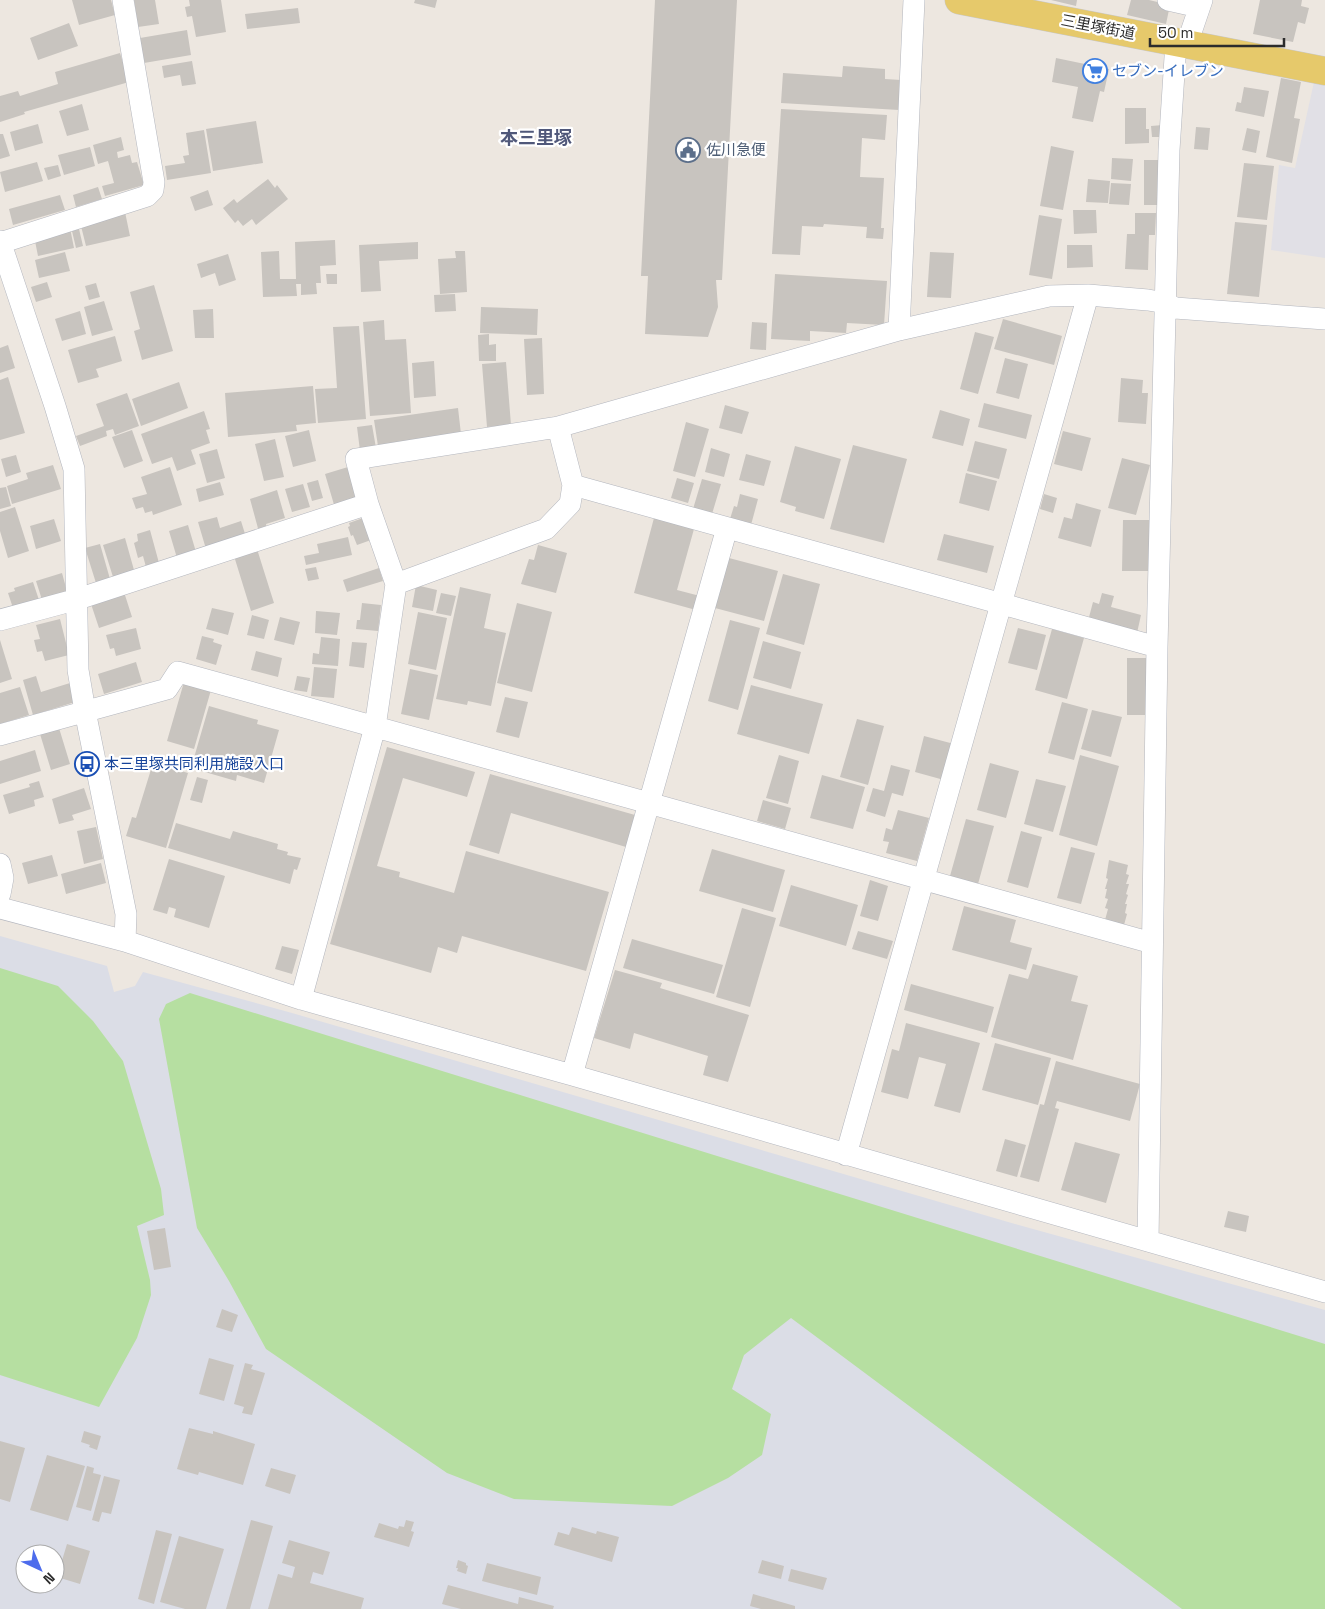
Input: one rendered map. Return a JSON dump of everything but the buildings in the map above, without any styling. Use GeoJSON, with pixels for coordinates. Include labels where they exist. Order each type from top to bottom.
{"type":"FeatureCollection","features":[{"type":"Feature","properties":{"kind":"main road","name":"三里塚街道"},"geometry":{"type":"LineString","coordinates":[[959,0],[1325,71]]}},
{"type":"Feature","properties":{"kind":"street"},"geometry":{"type":"LineString","coordinates":[[123,0],[154,182],[153,190],[147,196],[0,242],[74,469],[78,598],[77,659],[85,712],[126,914],[125,941]]}},
{"type":"Feature","properties":{"kind":"street"},"geometry":{"type":"LineString","coordinates":[[899,330],[914,0]]}},
{"type":"Feature","properties":{"kind":"street"},"geometry":{"type":"LineString","coordinates":[[1148,1241],[1157,648],[1169,150],[1181,43],[1201,4],[1168,0]]}},
{"type":"Feature","properties":{"kind":"street"},"geometry":{"type":"LineString","coordinates":[[846,1154],[1088,295]]}},
{"type":"Feature","properties":{"kind":"street"},"geometry":{"type":"LineString","coordinates":[[301,999],[375,727],[396,584],[368,504],[356,459],[558,427],[899,330],[1049,296],[1088,295],[1166,303],[1175,308],[1325,319]]}},
{"type":"Feature","properties":{"kind":"street"},"geometry":{"type":"LineString","coordinates":[[396,584],[546,529],[570,504],[573,485],[558,427]]}},
{"type":"Feature","properties":{"kind":"street"},"geometry":{"type":"LineString","coordinates":[[573,485],[1157,648]]}},
{"type":"Feature","properties":{"kind":"street"},"geometry":{"type":"LineString","coordinates":[[0,620],[78,598],[368,504]]}},
{"type":"Feature","properties":{"kind":"street"},"geometry":{"type":"LineString","coordinates":[[572,1075],[727,528]]}},
{"type":"Feature","properties":{"kind":"street"},"geometry":{"type":"LineString","coordinates":[[0,735],[167,689],[178,672],[1152,943]]}},
{"type":"Feature","properties":{"kind":"street"},"geometry":{"type":"LineString","coordinates":[[0,864],[3,878],[0,894]]}},
{"type":"Feature","properties":{"kind":"street"},"geometry":{"type":"LineString","coordinates":[[0,908],[125,941],[301,999],[1325,1292]]}},
{"type":"Feature","properties":{"kind":"shaded area"},"geometry":{"type":"Polygon","coordinates":[[[1314,82],[1325,84],[1325,258],[1271,250],[1279,165],[1295,168],[1314,82]]]}},
{"type":"Feature","properties":{"kind":"shaded area"},"geometry":{"type":"Polygon","coordinates":[[[0,936],[107,966],[114,992],[135,986],[143,972],[292,1013],[1015,1224],[1325,1310],[1325,1609],[0,1609],[0,936]]]}},
{"type":"Feature","properties":{"kind":"green space"},"geometry":{"type":"Polygon","coordinates":[[[0,968],[58,986],[93,1021],[123,1061],[161,1189],[164,1215],[137,1226],[150,1280],[151,1295],[137,1338],[99,1407],[0,1375],[0,968]]]}},
{"type":"Feature","properties":{"kind":"green space"},"geometry":{"type":"Polygon","coordinates":[[[190,993],[1325,1344],[1325,1609],[1182,1609],[791,1318],[744,1355],[732,1389],[771,1414],[762,1455],[728,1478],[672,1506],[514,1499],[447,1473],[266,1349],[229,1281],[197,1228],[159,1019],[166,1004],[190,993]]]}},
{"type":"Feature","properties":{"kind":"place","name":"セブン-イレブン"},"geometry":{"type":"Point","coordinates":[1095,71]}},
{"type":"Feature","properties":{"kind":"place","name":"佐川急便"},"geometry":{"type":"Point","coordinates":[688,150]}},
{"type":"Feature","properties":{"kind":"place","name":"本三里塚共同利用施設入口"},"geometry":{"type":"Point","coordinates":[87,764]}},
{"type":"Feature","properties":{"kind":"district","name":"本三里塚"},"geometry":{"type":"Point","coordinates":[536,138]}}]}
